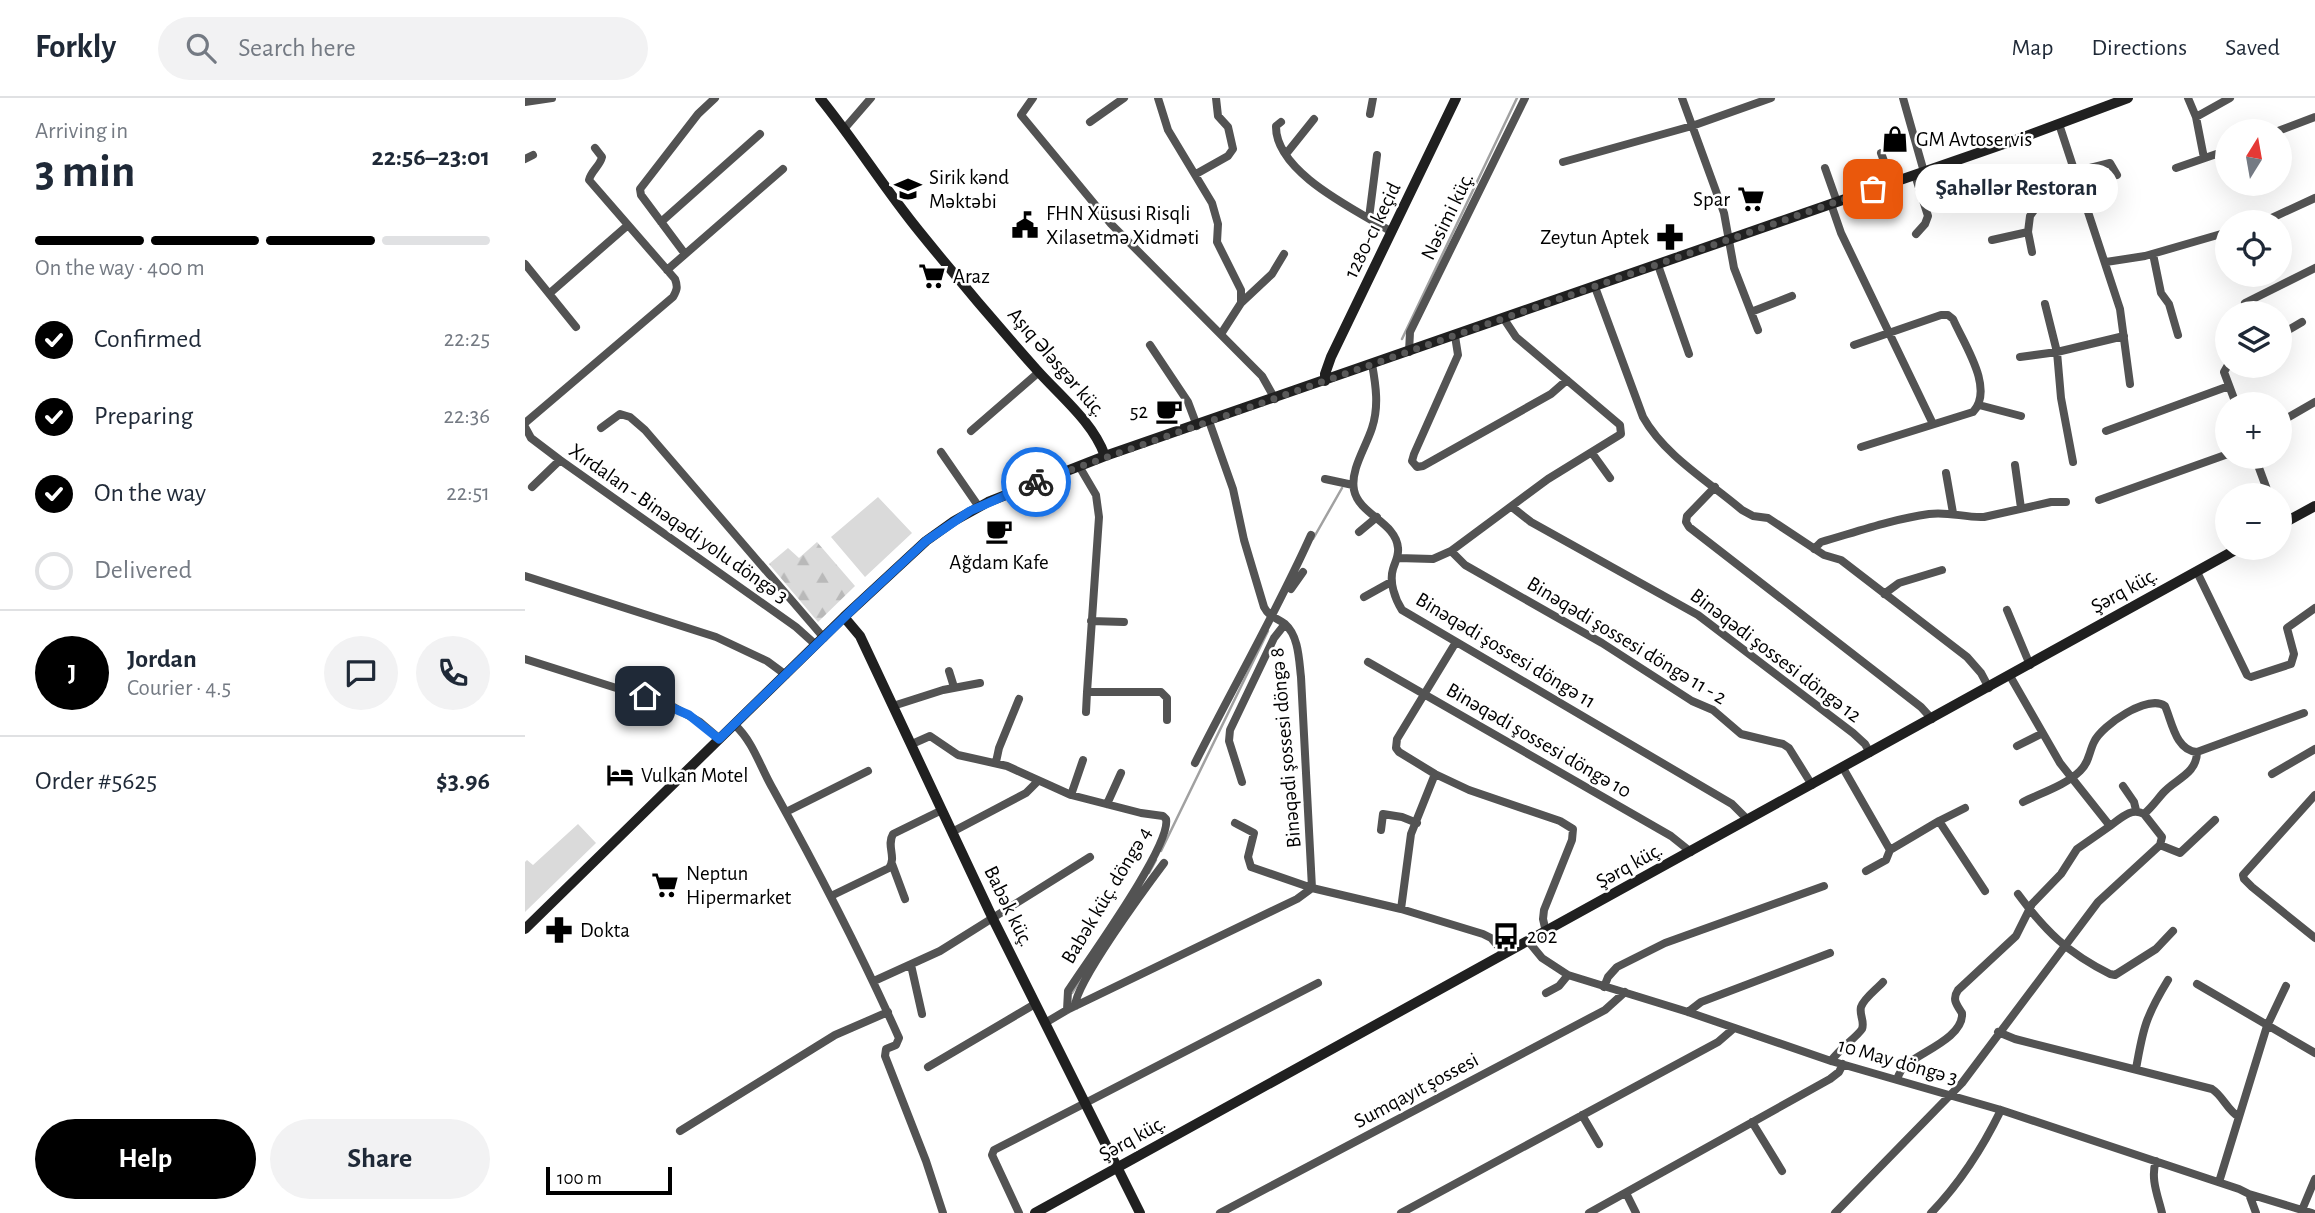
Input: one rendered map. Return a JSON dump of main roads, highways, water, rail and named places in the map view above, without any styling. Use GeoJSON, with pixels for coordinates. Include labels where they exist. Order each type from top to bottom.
{"type":"FeatureCollection","features":[{"type":"Feature","properties":{"kind":"main road","name":"Aşıq Ələsgər küç."},"geometry":{"type":"LineString","coordinates":[[820,98],[845,128],[918,230],[1088,426],[1105,456]]}},
{"type":"Feature","properties":{"kind":"main road","name":"1280-cı keçid"},"geometry":{"type":"LineString","coordinates":[[1325,381],[1331,357],[1457,98]]}},
{"type":"Feature","properties":{"kind":"main road"},"geometry":{"type":"LineString","coordinates":[[525,929],[844,617],[926,541],[979,507],[1105,456],[1504,319],[2128,98]]}},
{"type":"Feature","properties":{"kind":"main road"},"geometry":{"type":"LineString","coordinates":[[2292,518],[2315,506]]}},
{"type":"Feature","properties":{"kind":"main road","name":"Şərq küç."},"geometry":{"type":"LineString","coordinates":[[1035,1213],[2218,560]]}},
{"type":"Feature","properties":{"kind":"main road","name":"Babək küç."},"geometry":{"type":"LineString","coordinates":[[844,617],[860,636],[993,919],[1140,1213]]}},
{"type":"Feature","properties":{"kind":"waterway"},"geometry":{"type":"LineString","coordinates":[[1402,339],[1517,98]]}},
{"type":"Feature","properties":{"kind":"waterway"},"geometry":{"type":"LineString","coordinates":[[1313,539],[1342,488]]}},
{"type":"Feature","properties":{"kind":"waterway"},"geometry":{"type":"LineString","coordinates":[[1161,851],[1268,631]]}},
{"type":"Feature","properties":{"kind":"waterway"},"geometry":{"type":"LineString","coordinates":[[1149,873],[1156,860]]}},
{"type":"Feature","properties":{"kind":"waterway"},"geometry":{"type":"LineString","coordinates":[[1072,993],[1083,975]]}},
{"type":"Feature","properties":{"kind":"place","name":"GM Avtoservis"},"geometry":{"type":"Point","coordinates":[1895,139]}},
{"type":"Feature","properties":{"kind":"place","name":"Sirik kənd Məktəbi"},"geometry":{"type":"Point","coordinates":[908,189]}},
{"type":"Feature","properties":{"kind":"place","name":"Şahəllər Restoran"},"geometry":{"type":"Point","coordinates":[1873,189]}},
{"type":"Feature","properties":{"kind":"place","name":"Spar"},"geometry":{"type":"Point","coordinates":[1751,199]}},
{"type":"Feature","properties":{"kind":"place","name":"FHN Xüsusi Risqli Xilasetmə Xidməti"},"geometry":{"type":"Point","coordinates":[1025,225]}},
{"type":"Feature","properties":{"kind":"place","name":"Zeytun Aptek"},"geometry":{"type":"Point","coordinates":[1670,237]}},
{"type":"Feature","properties":{"kind":"place","name":"Araz"},"geometry":{"type":"Point","coordinates":[932,276]}},
{"type":"Feature","properties":{"kind":"place","name":"52"},"geometry":{"type":"Point","coordinates":[1169,411]}},
{"type":"Feature","properties":{"kind":"place","name":"Ağdam Kafe"},"geometry":{"type":"Point","coordinates":[999,531]}},
{"type":"Feature","properties":{"kind":"place","name":"Vulkan Motel"},"geometry":{"type":"Point","coordinates":[620,775]}},
{"type":"Feature","properties":{"kind":"place","name":"Neptun Hipermarket"},"geometry":{"type":"Point","coordinates":[665,885]}},
{"type":"Feature","properties":{"kind":"place","name":"Dokta"},"geometry":{"type":"Point","coordinates":[559,930]}},
{"type":"Feature","properties":{"kind":"place","name":"202"},"geometry":{"type":"Point","coordinates":[1506,936]}}]}
